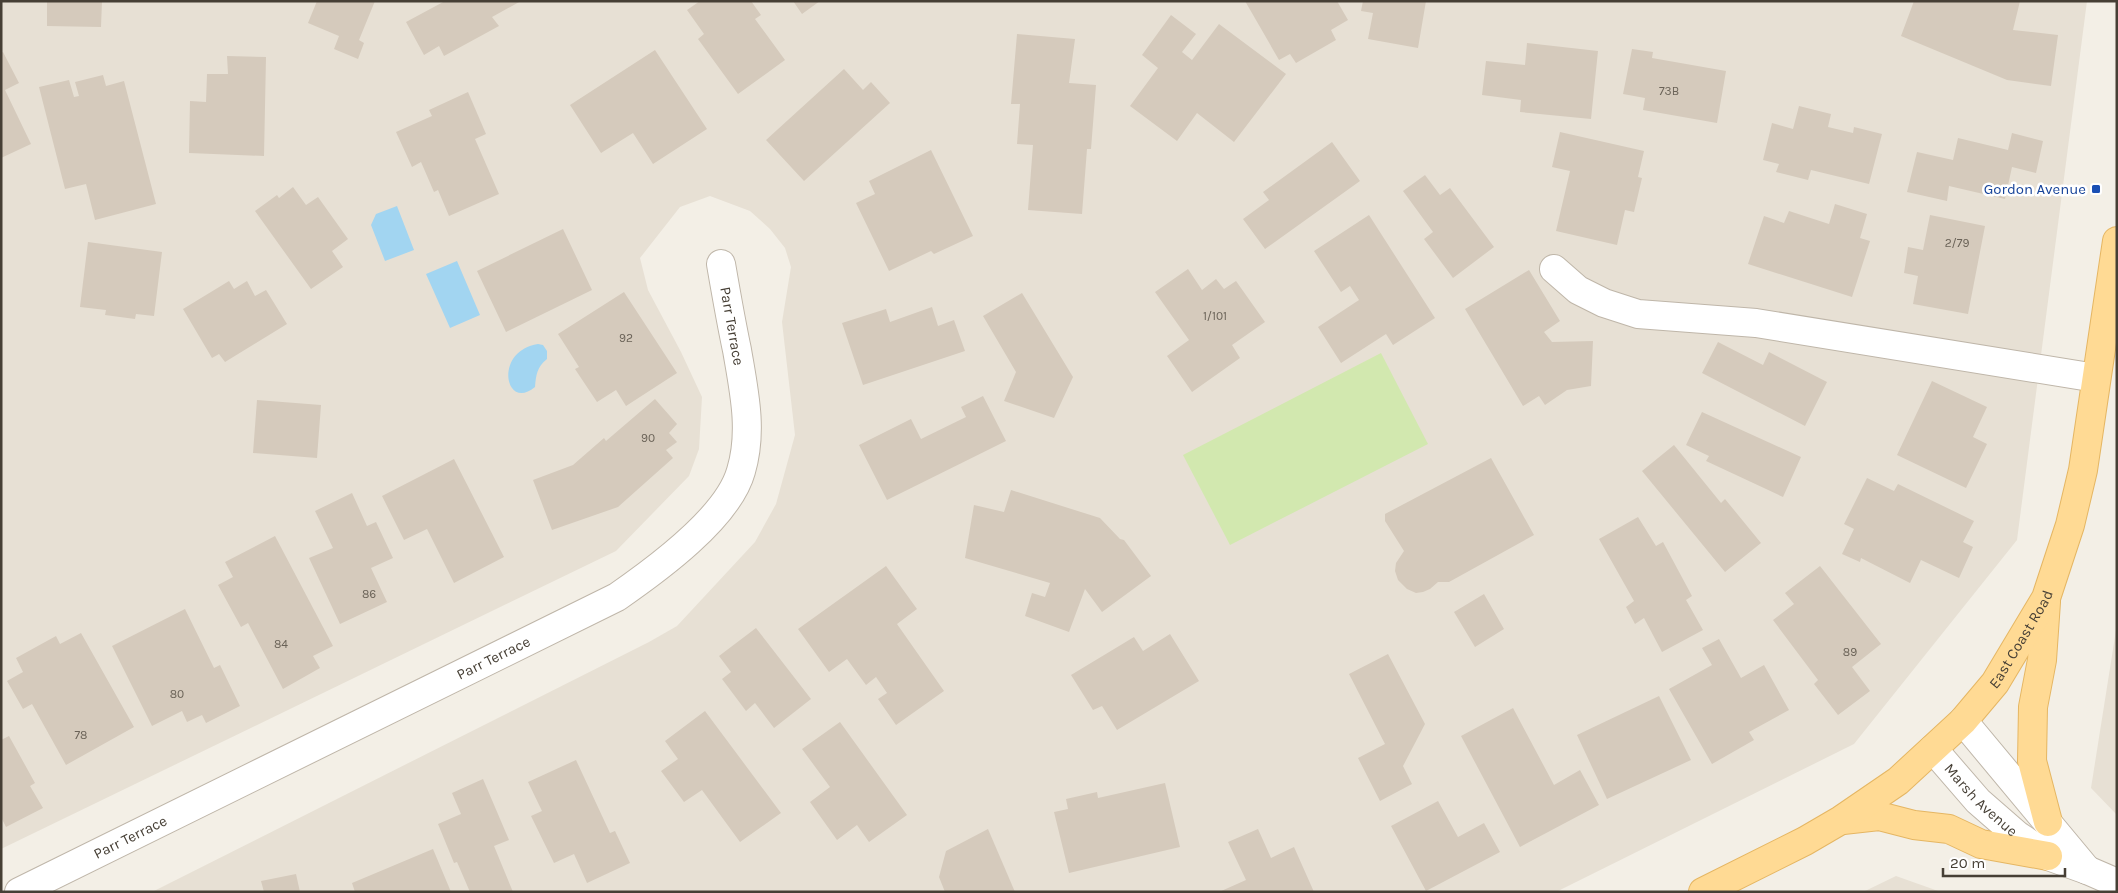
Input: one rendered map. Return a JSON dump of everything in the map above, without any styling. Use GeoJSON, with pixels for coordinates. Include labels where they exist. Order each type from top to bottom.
{"type":"FeatureCollection","features":[{"type":"Feature","properties":{"kind":"main road","name":"East Coast Road"},"geometry":{"type":"LineString","coordinates":[[1703,892],[1805,841],[1841,820],[1898,781],[1962,721],[1995,683],[2046,598],[2075,507],[2083,470],[2117,242]]}},
{"type":"Feature","properties":{"kind":"main road"},"geometry":{"type":"LineString","coordinates":[[2046,598],[2042,660],[2033,707],[2032,761],[2048,822]]}},
{"type":"Feature","properties":{"kind":"main road"},"geometry":{"type":"LineString","coordinates":[[1841,820],[1879,816],[1914,825],[1949,829],[1980,844],[2048,856]]}},
{"type":"Feature","properties":{"kind":"street","name":"Parr Terrace"},"geometry":{"type":"LineString","coordinates":[[19,892],[617,597],[655,571],[724,506],[741,472],[748,433],[745,397],[721,264]]}},
{"type":"Feature","properties":{"kind":"street"},"geometry":{"type":"LineString","coordinates":[[1554,269],[1578,290],[1604,303],[1638,314],[1756,323],[2096,378]]}},
{"type":"Feature","properties":{"kind":"street","name":"Marsh Avenue"},"geometry":{"type":"LineString","coordinates":[[1962,721],[2087,870]]}},
{"type":"Feature","properties":{"kind":"street","name":"Marsh Avenue"},"geometry":{"type":"LineString","coordinates":[[1933,749],[1978,801],[2017,835],[2048,856],[2117,883]]}},
{"type":"Feature","properties":{"kind":"shaded area"},"geometry":{"type":"Polygon","coordinates":[[[1,1],[2087,1],[2017,540],[1854,744],[1556,892],[152,892],[649,642],[677,626],[755,542],[776,504],[795,435],[782,322],[791,267],[785,248],[770,229],[750,211],[710,196],[680,207],[640,258],[648,290],[681,352],[702,397],[699,449],[689,476],[616,551],[1,849],[1,1]]]}},
{"type":"Feature","properties":{"kind":"shaded area"},"geometry":{"type":"Polygon","coordinates":[[[2117,624],[2117,815],[2091,788],[2117,624]]]}},
{"type":"Feature","properties":{"kind":"shaded area"},"geometry":{"type":"Polygon","coordinates":[[[1896,876],[1941,892],[1863,892],[1896,876]]]}},
{"type":"Feature","properties":{"kind":"green space"},"geometry":{"type":"Polygon","coordinates":[[[1381,353],[1428,444],[1230,545],[1183,455],[1381,353]]]}},
{"type":"Feature","properties":{"kind":"water"},"geometry":{"type":"Polygon","coordinates":[[[397,206],[414,250],[385,261],[371,225],[376,214],[397,206]]]}},
{"type":"Feature","properties":{"kind":"water"},"geometry":{"type":"Polygon","coordinates":[[[457,261],[480,315],[450,328],[426,274],[457,261]]]}},
{"type":"Feature","properties":{"kind":"water"},"geometry":{"type":"Polygon","coordinates":[[[538,344],[543,345],[547,351],[547,359],[541,365],[538,372],[535,387],[525,393],[516,392],[508,378],[509,367],[514,357],[524,349],[538,344]]]}},
{"type":"Feature","properties":{"kind":"building"},"geometry":{"type":"Polygon","coordinates":[[[47,1],[102,1],[101,27],[47,26],[47,1]]]}},
{"type":"Feature","properties":{"kind":"building"},"geometry":{"type":"Polygon","coordinates":[[[317,1],[375,1],[359,40],[364,43],[358,59],[334,49],[339,36],[308,23],[317,1]]]}},
{"type":"Feature","properties":{"kind":"building"},"geometry":{"type":"Polygon","coordinates":[[[445,1],[521,1],[492,17],[499,26],[444,56],[439,46],[424,55],[406,22],[445,1]]]}},
{"type":"Feature","properties":{"kind":"building"},"geometry":{"type":"Polygon","coordinates":[[[700,1],[751,1],[761,15],[755,19],[785,60],[738,94],[698,39],[704,34],[687,10],[700,1]]]}},
{"type":"Feature","properties":{"kind":"building"},"geometry":{"type":"Polygon","coordinates":[[[793,1],[820,1],[802,14],[793,1]]]}},
{"type":"Feature","properties":{"kind":"building"},"geometry":{"type":"Polygon","coordinates":[[[1245,1],[1337,1],[1348,20],[1331,30],[1336,40],[1296,63],[1290,54],[1279,60],[1245,1]]]}},
{"type":"Feature","properties":{"kind":"building"},"geometry":{"type":"Polygon","coordinates":[[[1363,1],[1426,1],[1418,48],[1368,39],[1373,13],[1361,11],[1363,1]]]}},
{"type":"Feature","properties":{"kind":"building"},"geometry":{"type":"Polygon","coordinates":[[[1914,1],[2020,1],[2013,30],[2058,35],[2051,86],[2007,80],[1901,36],[1914,1]]]}},
{"type":"Feature","properties":{"kind":"building"},"geometry":{"type":"Polygon","coordinates":[[[1171,15],[1196,34],[1182,52],[1192,60],[1219,24],[1286,74],[1234,142],[1197,113],[1177,141],[1130,106],[1158,68],[1142,55],[1171,15]]]}},
{"type":"Feature","properties":{"kind":"building"},"geometry":{"type":"Polygon","coordinates":[[[1017,34],[1075,39],[1069,83],[1096,85],[1091,149],[1087,149],[1082,214],[1028,210],[1033,145],[1017,144],[1020,104],[1011,104],[1017,34]]]}},
{"type":"Feature","properties":{"kind":"building"},"geometry":{"type":"Polygon","coordinates":[[[1527,43],[1598,51],[1591,119],[1520,112],[1521,100],[1482,95],[1486,61],[1525,65],[1527,43]]]}},
{"type":"Feature","properties":{"kind":"building"},"geometry":{"type":"Polygon","coordinates":[[[1632,49],[1653,52],[1652,58],[1726,71],[1717,123],[1643,110],[1645,98],[1623,94],[1632,49]]]}},
{"type":"Feature","properties":{"kind":"building"},"geometry":{"type":"Polygon","coordinates":[[[655,50],[707,129],[653,164],[633,133],[601,153],[570,105],[655,50]]]}},
{"type":"Feature","properties":{"kind":"building"},"geometry":{"type":"Polygon","coordinates":[[[3,52],[19,83],[5,90],[31,144],[1,158],[1,53],[3,52]]]}},
{"type":"Feature","properties":{"kind":"building"},"geometry":{"type":"Polygon","coordinates":[[[227,56],[266,57],[264,156],[189,153],[190,101],[206,102],[207,74],[228,74],[227,56]]]}},
{"type":"Feature","properties":{"kind":"building"},"geometry":{"type":"Polygon","coordinates":[[[844,69],[863,90],[871,82],[890,103],[804,181],[766,140],[844,69]]]}},
{"type":"Feature","properties":{"kind":"building"},"geometry":{"type":"Polygon","coordinates":[[[103,75],[106,86],[124,81],[156,204],[95,220],[86,184],[65,189],[39,87],[69,80],[74,97],[79,96],[75,82],[103,75]]]}},
{"type":"Feature","properties":{"kind":"building"},"geometry":{"type":"Polygon","coordinates":[[[468,92],[486,134],[475,139],[499,194],[449,216],[438,190],[434,192],[421,162],[412,167],[396,132],[432,116],[429,110],[468,92]]]}},
{"type":"Feature","properties":{"kind":"building"},"geometry":{"type":"Polygon","coordinates":[[[1799,106],[1831,114],[1828,127],[1853,133],[1854,127],[1882,134],[1869,184],[1811,170],[1808,180],[1776,172],[1779,164],[1763,160],[1772,123],[1793,129],[1799,106]]]}},
{"type":"Feature","properties":{"kind":"building"},"geometry":{"type":"Polygon","coordinates":[[[1560,132],[1644,151],[1638,177],[1642,178],[1634,212],[1625,210],[1617,245],[1556,231],[1570,171],[1552,167],[1560,132]]]}},
{"type":"Feature","properties":{"kind":"building"},"geometry":{"type":"Polygon","coordinates":[[[2012,133],[2043,141],[2036,173],[2012,167],[2005,199],[1949,186],[1947,201],[1907,192],[1917,152],[1953,160],[1958,138],[2008,150],[2012,133]]]}},
{"type":"Feature","properties":{"kind":"building"},"geometry":{"type":"Polygon","coordinates":[[[1332,142],[1360,181],[1265,249],[1243,219],[1269,200],[1263,192],[1332,142]]]}},
{"type":"Feature","properties":{"kind":"building"},"geometry":{"type":"Polygon","coordinates":[[[931,150],[973,236],[934,254],[931,251],[889,271],[856,203],[875,194],[869,181],[931,150]]]}},
{"type":"Feature","properties":{"kind":"building"},"geometry":{"type":"Polygon","coordinates":[[[1425,175],[1440,195],[1450,188],[1494,247],[1453,278],[1424,239],[1433,232],[1403,191],[1425,175]]]}},
{"type":"Feature","properties":{"kind":"building"},"geometry":{"type":"Polygon","coordinates":[[[293,187],[306,205],[318,197],[348,239],[332,251],[343,267],[311,289],[255,211],[277,195],[279,198],[293,187]]]}},
{"type":"Feature","properties":{"kind":"building"},"geometry":{"type":"Polygon","coordinates":[[[1835,204],[1867,214],[1860,238],[1870,241],[1852,297],[1748,264],[1764,216],[1784,223],[1789,211],[1829,224],[1835,204]]]}},
{"type":"Feature","properties":{"kind":"building"},"geometry":{"type":"Polygon","coordinates":[[[1369,215],[1435,318],[1393,345],[1386,334],[1341,363],[1318,327],[1359,300],[1350,286],[1341,292],[1314,251],[1369,215]]]}},
{"type":"Feature","properties":{"kind":"building"},"geometry":{"type":"Polygon","coordinates":[[[1930,215],[1985,226],[1968,314],[1913,304],[1918,276],[1904,273],[1908,247],[1923,250],[1930,215]]]}},
{"type":"Feature","properties":{"kind":"building"},"geometry":{"type":"Polygon","coordinates":[[[563,229],[592,290],[506,332],[477,271],[563,229]]]}},
{"type":"Feature","properties":{"kind":"building"},"geometry":{"type":"Polygon","coordinates":[[[88,242],[162,252],[154,316],[136,314],[135,319],[105,315],[106,310],[80,307],[88,242]]]}},
{"type":"Feature","properties":{"kind":"building"},"geometry":{"type":"Polygon","coordinates":[[[1188,269],[1202,290],[1216,279],[1224,289],[1236,281],[1265,322],[1232,345],[1240,358],[1192,392],[1167,356],[1189,340],[1155,292],[1188,269]]]}},
{"type":"Feature","properties":{"kind":"building"},"geometry":{"type":"Polygon","coordinates":[[[1529,270],[1560,321],[1544,332],[1552,342],[1593,341],[1591,386],[1567,390],[1545,405],[1539,396],[1523,406],[1465,309],[1529,270]]]}},
{"type":"Feature","properties":{"kind":"building"},"geometry":{"type":"Polygon","coordinates":[[[229,281],[234,289],[247,281],[255,296],[266,290],[287,324],[225,362],[219,354],[212,358],[183,309],[229,281]]]}},
{"type":"Feature","properties":{"kind":"building"},"geometry":{"type":"Polygon","coordinates":[[[624,292],[677,373],[626,406],[616,390],[597,402],[575,369],[579,367],[558,334],[624,292]]]}},
{"type":"Feature","properties":{"kind":"building"},"geometry":{"type":"Polygon","coordinates":[[[1022,293],[1073,377],[1054,418],[1004,401],[1016,372],[983,316],[1022,293]]]}},
{"type":"Feature","properties":{"kind":"building"},"geometry":{"type":"Polygon","coordinates":[[[932,307],[938,326],[954,320],[965,351],[863,385],[842,323],[886,309],[890,322],[932,307]]]}},
{"type":"Feature","properties":{"kind":"building"},"geometry":{"type":"Polygon","coordinates":[[[1718,342],[1763,365],[1769,352],[1827,382],[1805,426],[1702,373],[1718,342]]]}},
{"type":"Feature","properties":{"kind":"building"},"geometry":{"type":"Polygon","coordinates":[[[1932,381],[1987,407],[1973,437],[1987,444],[1966,488],[1897,455],[1932,381]]]}},
{"type":"Feature","properties":{"kind":"building"},"geometry":{"type":"Polygon","coordinates":[[[983,396],[1006,441],[887,500],[859,445],[911,419],[921,439],[966,417],[961,407],[983,396]]]}},
{"type":"Feature","properties":{"kind":"building"},"geometry":{"type":"Polygon","coordinates":[[[655,399],[677,424],[669,433],[677,442],[666,450],[673,458],[618,507],[552,530],[533,480],[573,465],[604,438],[606,441],[655,399]]]}},
{"type":"Feature","properties":{"kind":"building"},"geometry":{"type":"Polygon","coordinates":[[[257,400],[321,405],[317,458],[253,453],[257,400]]]}},
{"type":"Feature","properties":{"kind":"building"},"geometry":{"type":"Polygon","coordinates":[[[1702,412],[1801,457],[1783,497],[1706,461],[1709,456],[1686,445],[1702,412]]]}},
{"type":"Feature","properties":{"kind":"building"},"geometry":{"type":"Polygon","coordinates":[[[1674,445],[1721,503],[1725,499],[1761,543],[1725,572],[1642,471],[1674,445]]]}},
{"type":"Feature","properties":{"kind":"building"},"geometry":{"type":"Polygon","coordinates":[[[1491,458],[1534,535],[1449,582],[1438,582],[1423,592],[1416,593],[1407,589],[1398,580],[1395,571],[1396,563],[1404,551],[1385,521],[1385,514],[1491,458]]]}},
{"type":"Feature","properties":{"kind":"building"},"geometry":{"type":"Polygon","coordinates":[[[454,459],[504,557],[454,583],[427,529],[404,540],[382,496],[454,459]]]}},
{"type":"Feature","properties":{"kind":"building"},"geometry":{"type":"Polygon","coordinates":[[[1867,478],[1894,491],[1898,484],[1974,521],[1963,542],[1973,547],[1959,578],[1921,560],[1910,583],[1861,558],[1860,562],[1842,554],[1854,529],[1844,524],[1867,478]]]}},
{"type":"Feature","properties":{"kind":"building"},"geometry":{"type":"Polygon","coordinates":[[[1011,490],[1100,518],[1120,539],[1124,540],[1151,576],[1102,612],[1085,589],[1069,632],[1025,616],[1032,593],[1045,597],[1050,583],[965,558],[974,505],[1004,512],[1011,490]]]}},
{"type":"Feature","properties":{"kind":"building"},"geometry":{"type":"Polygon","coordinates":[[[352,493],[367,526],[376,522],[393,558],[371,568],[387,602],[340,624],[309,558],[333,548],[315,511],[352,493]]]}},
{"type":"Feature","properties":{"kind":"building"},"geometry":{"type":"Polygon","coordinates":[[[1638,517],[1656,546],[1663,542],[1692,596],[1686,600],[1703,630],[1662,652],[1644,618],[1635,624],[1626,607],[1634,601],[1599,539],[1638,517]]]}},
{"type":"Feature","properties":{"kind":"building"},"geometry":{"type":"Polygon","coordinates":[[[275,536],[333,646],[313,656],[320,668],[283,689],[248,623],[241,627],[218,585],[233,577],[225,562],[275,536]]]}},
{"type":"Feature","properties":{"kind":"building"},"geometry":{"type":"Polygon","coordinates":[[[886,566],[917,609],[897,624],[944,691],[896,725],[878,699],[887,693],[876,677],[866,685],[847,659],[829,672],[798,629],[886,566]]]}},
{"type":"Feature","properties":{"kind":"building"},"geometry":{"type":"Polygon","coordinates":[[[1820,566],[1881,644],[1852,667],[1870,691],[1838,715],[1814,684],[1818,680],[1773,620],[1794,604],[1785,593],[1820,566]]]}},
{"type":"Feature","properties":{"kind":"building"},"geometry":{"type":"Polygon","coordinates":[[[1484,594],[1504,629],[1475,647],[1454,612],[1484,594]]]}},
{"type":"Feature","properties":{"kind":"building"},"geometry":{"type":"Polygon","coordinates":[[[185,609],[214,668],[220,665],[240,706],[206,723],[202,715],[187,722],[182,711],[152,726],[112,646],[185,609]]]}},
{"type":"Feature","properties":{"kind":"building"},"geometry":{"type":"Polygon","coordinates":[[[756,628],[811,699],[774,728],[755,703],[746,711],[722,679],[731,672],[719,656],[756,628]]]}},
{"type":"Feature","properties":{"kind":"building"},"geometry":{"type":"Polygon","coordinates":[[[81,633],[134,727],[66,765],[32,704],[23,709],[7,681],[23,672],[16,658],[56,636],[60,644],[81,633]]]}},
{"type":"Feature","properties":{"kind":"building"},"geometry":{"type":"Polygon","coordinates":[[[1170,634],[1199,681],[1117,730],[1102,706],[1093,710],[1071,675],[1134,637],[1143,651],[1170,634]]]}},
{"type":"Feature","properties":{"kind":"building"},"geometry":{"type":"Polygon","coordinates":[[[1719,639],[1741,678],[1764,665],[1789,710],[1749,732],[1754,740],[1712,764],[1669,689],[1712,665],[1702,648],[1719,639]]]}},
{"type":"Feature","properties":{"kind":"building"},"geometry":{"type":"Polygon","coordinates":[[[1388,654],[1425,724],[1403,766],[1412,784],[1380,801],[1358,758],[1385,744],[1349,674],[1388,654]]]}},
{"type":"Feature","properties":{"kind":"building"},"geometry":{"type":"Polygon","coordinates":[[[1659,696],[1691,760],[1607,799],[1577,735],[1659,696]]]}},
{"type":"Feature","properties":{"kind":"building"},"geometry":{"type":"Polygon","coordinates":[[[1513,708],[1554,785],[1580,770],[1599,805],[1520,847],[1461,736],[1513,708]]]}},
{"type":"Feature","properties":{"kind":"building"},"geometry":{"type":"Polygon","coordinates":[[[705,711],[781,813],[740,842],[702,790],[684,802],[661,771],[678,759],[665,741],[705,711]]]}},
{"type":"Feature","properties":{"kind":"building"},"geometry":{"type":"Polygon","coordinates":[[[840,722],[907,815],[869,842],[857,825],[837,840],[810,802],[830,787],[802,749],[840,722]]]}},
{"type":"Feature","properties":{"kind":"building"},"geometry":{"type":"Polygon","coordinates":[[[9,736],[35,783],[30,786],[43,808],[6,827],[1,817],[1,740],[9,736]]]}},
{"type":"Feature","properties":{"kind":"building"},"geometry":{"type":"Polygon","coordinates":[[[576,760],[610,833],[615,831],[630,863],[587,883],[574,854],[554,863],[531,816],[542,811],[528,782],[576,760]]]}},
{"type":"Feature","properties":{"kind":"building"},"geometry":{"type":"Polygon","coordinates":[[[483,779],[509,840],[494,846],[513,892],[470,892],[457,862],[454,863],[438,824],[461,814],[452,793],[483,779]]]}},
{"type":"Feature","properties":{"kind":"building"},"geometry":{"type":"Polygon","coordinates":[[[1165,783],[1180,847],[1069,873],[1054,812],[1068,809],[1066,799],[1097,792],[1098,798],[1165,783]]]}},
{"type":"Feature","properties":{"kind":"building"},"geometry":{"type":"Polygon","coordinates":[[[1438,801],[1458,837],[1484,823],[1500,852],[1426,891],[1391,826],[1438,801]]]}},
{"type":"Feature","properties":{"kind":"building"},"geometry":{"type":"Polygon","coordinates":[[[988,829],[1015,892],[945,892],[939,877],[946,851],[988,829]]]}},
{"type":"Feature","properties":{"kind":"building"},"geometry":{"type":"Polygon","coordinates":[[[1258,829],[1271,858],[1294,847],[1314,892],[1219,892],[1246,880],[1228,842],[1258,829]]]}},
{"type":"Feature","properties":{"kind":"building"},"geometry":{"type":"Polygon","coordinates":[[[433,849],[451,892],[355,892],[352,883],[433,849]]]}},
{"type":"Feature","properties":{"kind":"building"},"geometry":{"type":"Polygon","coordinates":[[[296,874],[300,892],[264,892],[261,881],[296,874]]]}},
{"type":"Feature","properties":{"kind":"place","name":"Gordon Avenue"},"geometry":{"type":"Point","coordinates":[2096,189]}}]}
